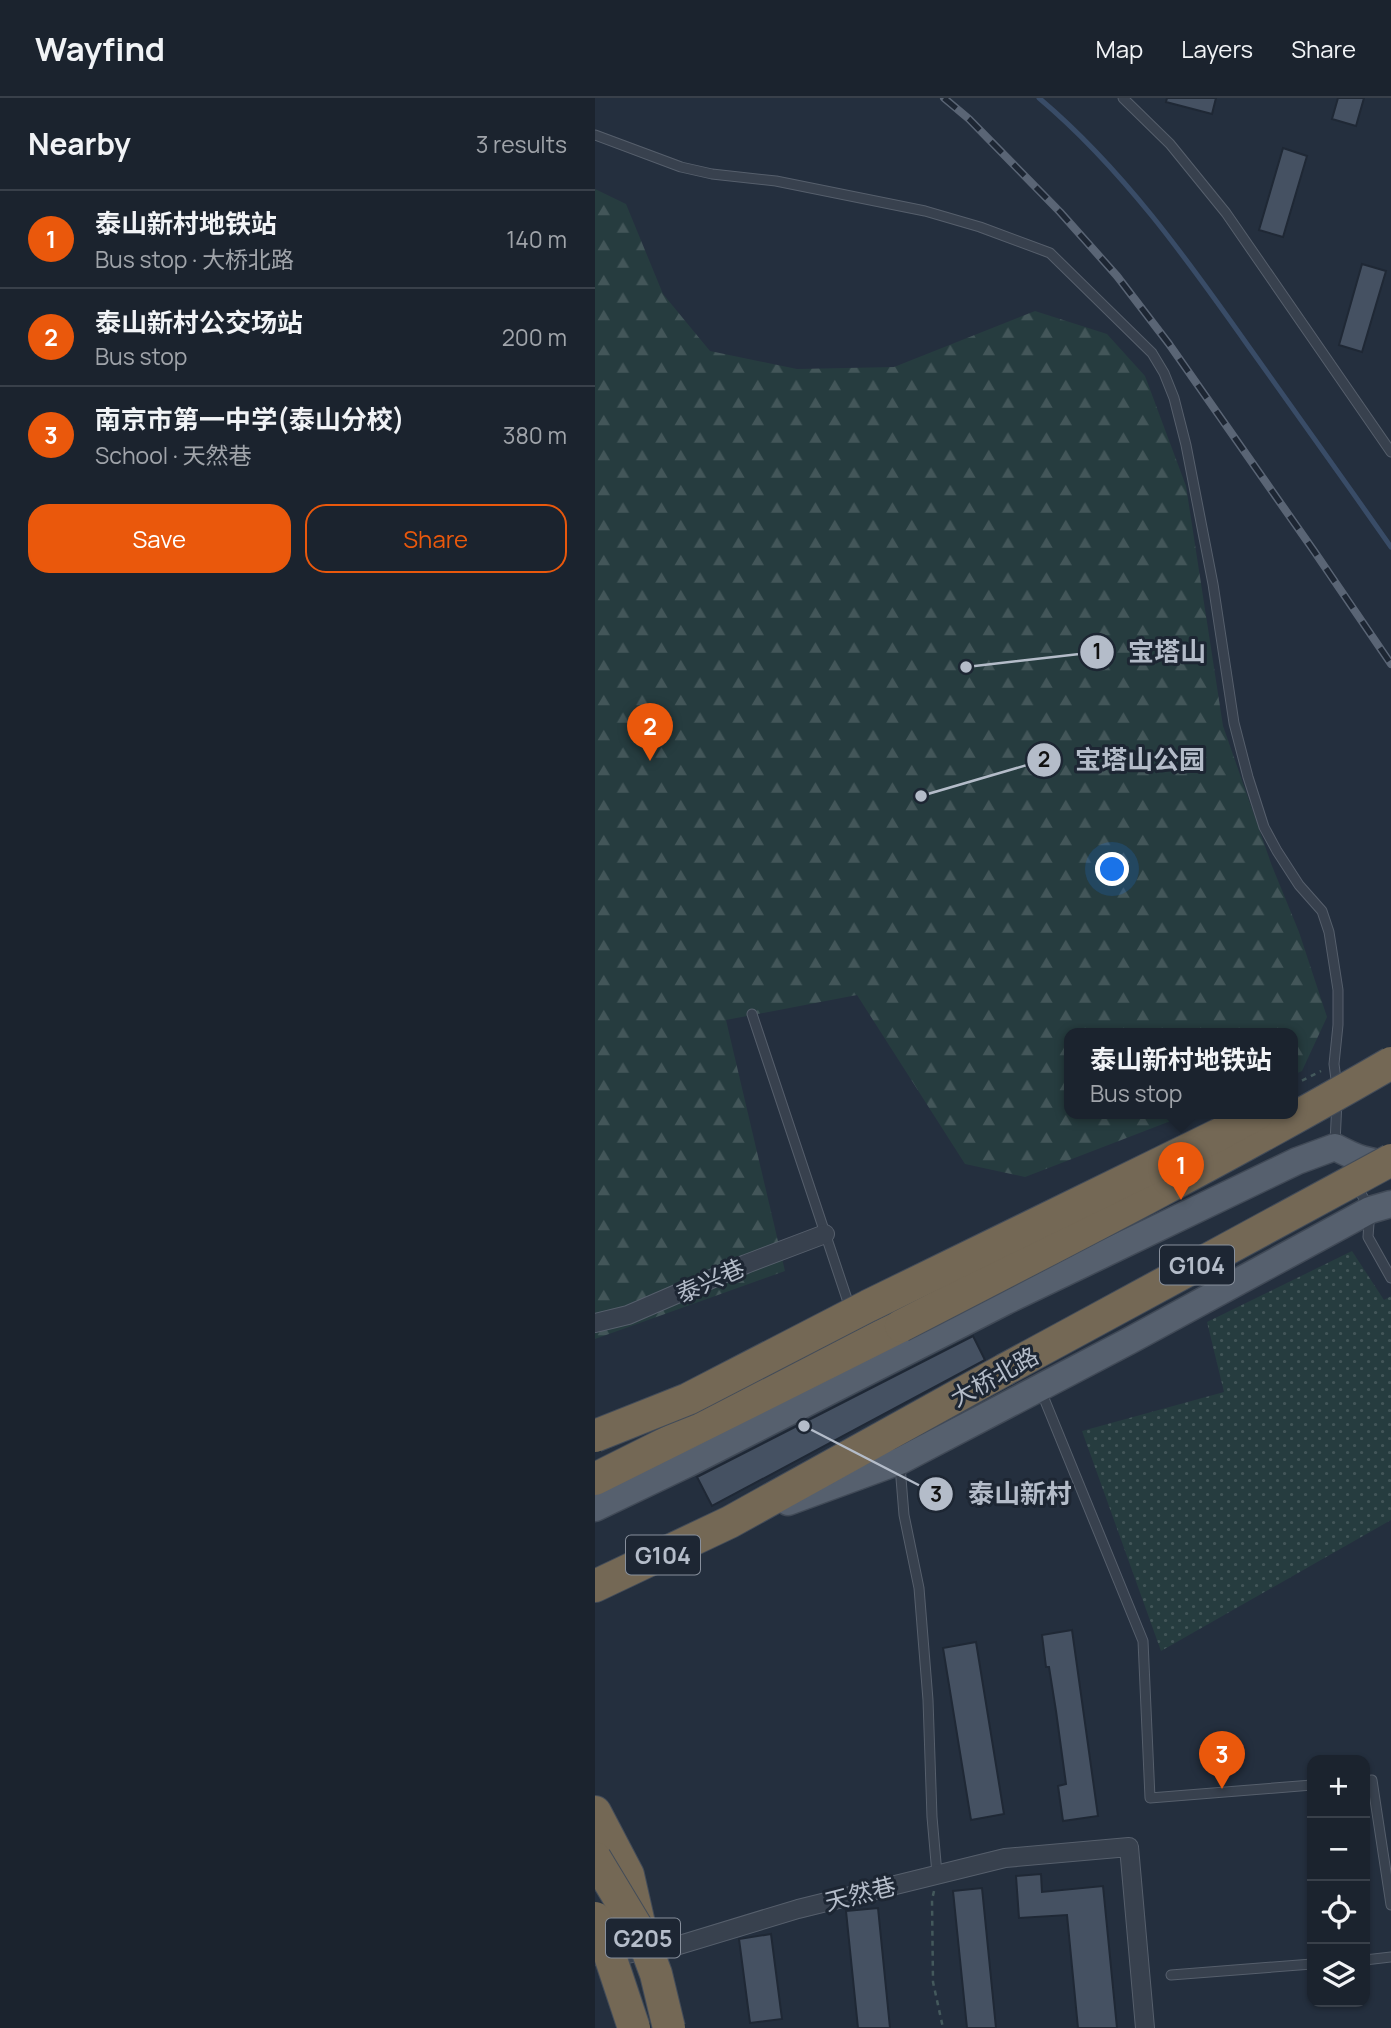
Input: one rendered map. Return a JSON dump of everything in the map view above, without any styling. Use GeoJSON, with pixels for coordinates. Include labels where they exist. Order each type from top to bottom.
{"type":"FeatureCollection","features":[{"type":"Feature","properties":{"kind":"highway"},"geometry":{"type":"LineString","coordinates":[[1298,1091],[1391,1044]]}},
{"type":"Feature","properties":{"kind":"highway"},"geometry":{"type":"LineString","coordinates":[[1298,1115],[1391,1062]]}},
{"type":"Feature","properties":{"kind":"highway"},"geometry":{"type":"LineString","coordinates":[[595,1436],[688,1399],[868,1306],[1247,1119]]}},
{"type":"Feature","properties":{"kind":"highway"},"geometry":{"type":"LineString","coordinates":[[595,1479],[863,1346],[1291,1119]]}},
{"type":"Feature","properties":{"kind":"highway","name":"大桥北路"},"geometry":{"type":"LineString","coordinates":[[595,1586],[730,1522],[1391,1161]]}},
{"type":"Feature","properties":{"kind":"highway"},"geometry":{"type":"LineString","coordinates":[[595,1812],[628,1875],[642,1936]]}},
{"type":"Feature","properties":{"kind":"highway","name":"G205"},"geometry":{"type":"LineString","coordinates":[[595,1858],[642,1936],[656,1973],[669,2028]]}},
{"type":"Feature","properties":{"kind":"highway","name":"G205"},"geometry":{"type":"LineString","coordinates":[[595,1918],[634,2028]]}},
{"type":"Feature","properties":{"kind":"main road"},"geometry":{"type":"LineString","coordinates":[[595,1508],[1006,1301],[1258,1178],[1297,1161],[1341,1158],[1377,1163],[1391,1161]]}},
{"type":"Feature","properties":{"kind":"main road"},"geometry":{"type":"LineString","coordinates":[[730,1522],[900,1461],[1381,1207]]}},
{"type":"Feature","properties":{"kind":"street","name":"泰兴巷"},"geometry":{"type":"LineString","coordinates":[[595,1324],[628,1315],[746,1264],[825,1234]]}},
{"type":"Feature","properties":{"kind":"street","name":"天然巷"},"geometry":{"type":"LineString","coordinates":[[595,1959],[676,1946],[798,1909],[1005,1858],[1129,1847],[1145,2028]]}},
{"type":"Feature","properties":{"kind":"lane"},"geometry":{"type":"LineString","coordinates":[[1123,98],[1133,102],[1226,213],[1391,452]]}},
{"type":"Feature","properties":{"kind":"lane"},"geometry":{"type":"LineString","coordinates":[[595,135],[681,167],[712,174],[776,181],[925,211],[1033,245],[1050,253],[1152,353],[1174,398],[1186,445],[1213,584],[1234,723],[1248,777],[1264,827],[1299,885],[1322,911],[1329,932],[1338,990],[1334,1065],[1341,1158],[1381,1207],[1368,1237],[1391,1278]]}},
{"type":"Feature","properties":{"kind":"lane"},"geometry":{"type":"LineString","coordinates":[[752,1014],[863,1346]]}},
{"type":"Feature","properties":{"kind":"lane"},"geometry":{"type":"LineString","coordinates":[[1039,1388],[1143,1640],[1150,1798],[1307,1785]]}},
{"type":"Feature","properties":{"kind":"lane"},"geometry":{"type":"LineString","coordinates":[[900,1461],[904,1515],[919,1588],[937,1874]]}},
{"type":"Feature","properties":{"kind":"lane"},"geometry":{"type":"LineString","coordinates":[[1370,1780],[1391,1905]]}},
{"type":"Feature","properties":{"kind":"lane"},"geometry":{"type":"LineString","coordinates":[[1370,1959],[1391,1957]]}},
{"type":"Feature","properties":{"kind":"lane"},"geometry":{"type":"LineString","coordinates":[[1171,1975],[1307,1964]]}},
{"type":"Feature","properties":{"kind":"path"},"geometry":{"type":"LineString","coordinates":[[937,1874],[932,1900],[933,1982],[943,2028]]}},
{"type":"Feature","properties":{"kind":"green space"},"geometry":{"type":"Polygon","coordinates":[[[595,189],[626,204],[663,294],[710,351],[797,369],[894,367],[1035,311],[1107,334],[1145,376],[1186,486],[1223,726],[1272,866],[1299,932],[1327,1017],[1302,1071],[1298,1073],[1298,1028],[1064,1028],[1064,1119],[1176,1119],[1025,1177],[965,1164],[857,995],[726,1020],[785,1271],[595,1339],[595,189]]]}},
{"type":"Feature","properties":{"kind":"green space"},"geometry":{"type":"Polygon","coordinates":[[[1352,1251],[1384,1300],[1391,1296],[1391,1520],[1161,1651],[1082,1431],[1224,1392],[1207,1322],[1352,1251]]]}},
{"type":"Feature","properties":{"kind":"building"},"geometry":{"type":"Polygon","coordinates":[[[1167,98],[1216,98],[1212,114],[1166,102],[1167,98]]]}},
{"type":"Feature","properties":{"kind":"building"},"geometry":{"type":"Polygon","coordinates":[[[1338,98],[1364,98],[1356,126],[1332,119],[1338,98]]]}},
{"type":"Feature","properties":{"kind":"building"},"geometry":{"type":"Polygon","coordinates":[[[1283,148],[1307,156],[1283,237],[1259,230],[1283,148]]]}},
{"type":"Feature","properties":{"kind":"building"},"geometry":{"type":"Polygon","coordinates":[[[1362,264],[1386,271],[1362,352],[1339,345],[1362,264]]]}},
{"type":"Feature","properties":{"kind":"building"},"geometry":{"type":"Polygon","coordinates":[[[973,1336],[985,1360],[712,1506],[697,1477],[973,1336]]]}},
{"type":"Feature","properties":{"kind":"building"},"geometry":{"type":"Polygon","coordinates":[[[1072,1630],[1098,1816],[1063,1821],[1058,1786],[1066,1784],[1042,1635],[1072,1630]]]}},
{"type":"Feature","properties":{"kind":"building"},"geometry":{"type":"Polygon","coordinates":[[[976,1642],[1004,1814],[971,1820],[943,1648],[976,1642]]]}},
{"type":"Feature","properties":{"kind":"building"},"geometry":{"type":"Polygon","coordinates":[[[1041,1874],[1042,1892],[1103,1886],[1117,2028],[1078,2028],[1067,1915],[1019,1918],[1016,1876],[1041,1874]]]}},
{"type":"Feature","properties":{"kind":"building"},"geometry":{"type":"Polygon","coordinates":[[[982,1888],[996,2028],[967,2028],[953,1891],[982,1888]]]}},
{"type":"Feature","properties":{"kind":"building"},"geometry":{"type":"Polygon","coordinates":[[[878,1908],[890,2028],[858,2028],[846,1911],[878,1908]]]}},
{"type":"Feature","properties":{"kind":"building"},"geometry":{"type":"Polygon","coordinates":[[[771,1934],[782,2019],[750,2023],[739,1939],[771,1934]]]}},
{"type":"Feature","properties":{"kind":"waterway"},"geometry":{"type":"LineString","coordinates":[[1039,98],[1098,154],[1152,216],[1226,314],[1391,547]]}},
{"type":"Feature","properties":{"kind":"railway"},"geometry":{"type":"LineString","coordinates":[[944,98],[969,119],[1060,212],[1117,276],[1169,344],[1391,664]]}},
{"type":"Feature","properties":{"kind":"place","name":"宝塔山"},"geometry":{"type":"Point","coordinates":[966,667]}},
{"type":"Feature","properties":{"kind":"place","name":"泰山新村公交场站"},"geometry":{"type":"Point","coordinates":[650,761]}},
{"type":"Feature","properties":{"kind":"place","name":"宝塔山公园"},"geometry":{"type":"Point","coordinates":[921,796]}},
{"type":"Feature","properties":{"kind":"place","name":"泰山新村地铁站"},"geometry":{"type":"Point","coordinates":[1181,1200]}},
{"type":"Feature","properties":{"kind":"place","name":"泰山新村"},"geometry":{"type":"Point","coordinates":[804,1426]}},
{"type":"Feature","properties":{"kind":"place","name":"南京市第一中学(泰山分校)"},"geometry":{"type":"Point","coordinates":[1222,1789]}}]}
